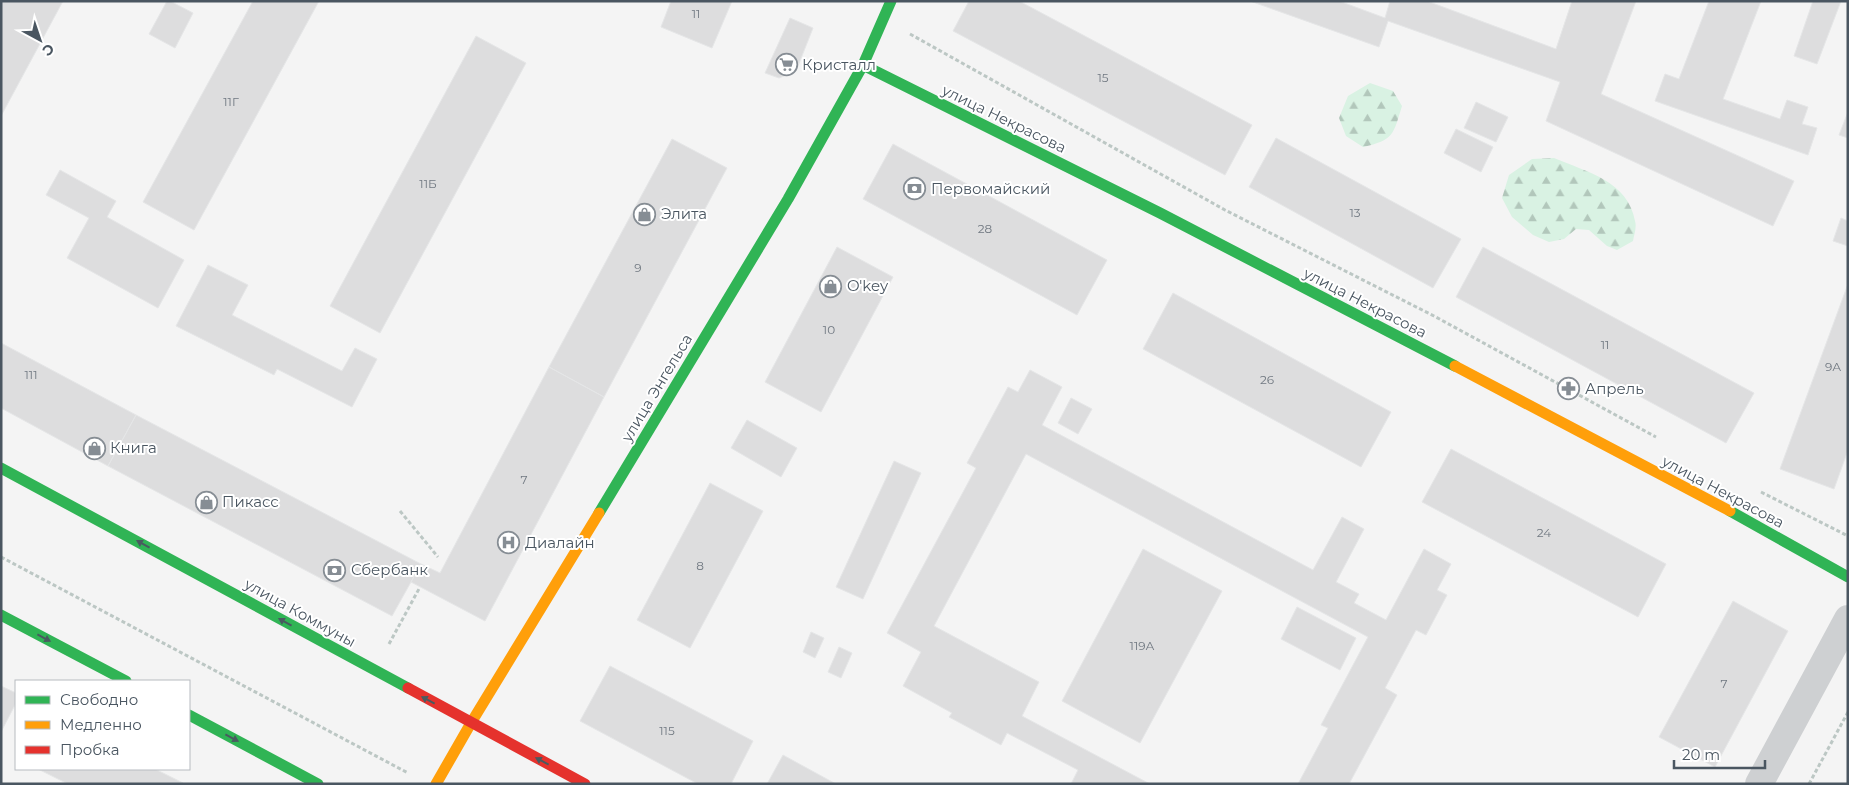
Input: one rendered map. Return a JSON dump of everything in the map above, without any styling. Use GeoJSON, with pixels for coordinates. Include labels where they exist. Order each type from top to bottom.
{"type":"FeatureCollection","features":[{"type":"Feature","properties":{"kind":"street","name":"улица Энгельса"},"geometry":{"type":"LineString","coordinates":[[436,784],[783,207],[862,66],[891,1]]}},
{"type":"Feature","properties":{"kind":"street","name":"улица Некрасова"},"geometry":{"type":"LineString","coordinates":[[862,66],[1160,213],[1409,342],[1735,514],[1848,577]]}},
{"type":"Feature","properties":{"kind":"street","name":"улица Коммуны"},"geometry":{"type":"LineString","coordinates":[[1,468],[585,784]]}},
{"type":"Feature","properties":{"kind":"street"},"geometry":{"type":"LineString","coordinates":[[1,615],[124,680]]}},
{"type":"Feature","properties":{"kind":"street"},"geometry":{"type":"LineString","coordinates":[[1759,784],[1848,619]]}},
{"type":"Feature","properties":{"kind":"street"},"geometry":{"type":"LineString","coordinates":[[190,716],[318,784]]}},
{"type":"Feature","properties":{"kind":"path"},"geometry":{"type":"LineString","coordinates":[[910,34],[1225,210],[1434,316],[1664,441]]}},
{"type":"Feature","properties":{"kind":"path"},"geometry":{"type":"LineString","coordinates":[[1760,491],[1848,536]]}},
{"type":"Feature","properties":{"kind":"path"},"geometry":{"type":"LineString","coordinates":[[400,511],[438,557]]}},
{"type":"Feature","properties":{"kind":"path"},"geometry":{"type":"LineString","coordinates":[[1,557],[411,774]]}},
{"type":"Feature","properties":{"kind":"path"},"geometry":{"type":"LineString","coordinates":[[374,671],[420,587]]}},
{"type":"Feature","properties":{"kind":"path"},"geometry":{"type":"LineString","coordinates":[[1809,784],[1848,712]]}},
{"type":"Feature","properties":{"kind":"green space"},"geometry":{"type":"Polygon","coordinates":[[[1370,83],[1393,91],[1402,106],[1391,135],[1381,142],[1363,147],[1346,136],[1339,118],[1348,96],[1370,83]]]}},
{"type":"Feature","properties":{"kind":"green space"},"geometry":{"type":"Polygon","coordinates":[[[1554,158],[1604,180],[1624,196],[1631,207],[1636,223],[1633,241],[1617,250],[1607,246],[1589,230],[1576,229],[1564,239],[1549,242],[1533,235],[1512,217],[1502,198],[1509,175],[1532,159],[1554,158]]]}},
{"type":"Feature","properties":{"kind":"building"},"geometry":{"type":"Polygon","coordinates":[[[1,1],[63,1],[1,116],[1,1]]]}},
{"type":"Feature","properties":{"kind":"building"},"geometry":{"type":"Polygon","coordinates":[[[167,1],[193,13],[175,48],[149,34],[167,1]]]}},
{"type":"Feature","properties":{"kind":"building"},"geometry":{"type":"Polygon","coordinates":[[[253,1],[319,1],[194,230],[143,202],[253,1]]]}},
{"type":"Feature","properties":{"kind":"building"},"geometry":{"type":"Polygon","coordinates":[[[671,1],[732,1],[712,48],[661,27],[671,1]]]}},
{"type":"Feature","properties":{"kind":"building"},"geometry":{"type":"Polygon","coordinates":[[[969,1],[1019,1],[1252,125],[1225,175],[953,31],[969,1]]]}},
{"type":"Feature","properties":{"kind":"building"},"geometry":{"type":"Polygon","coordinates":[[[1250,1],[1339,1],[1385,18],[1390,1],[1427,1],[1556,49],[1572,1],[1636,1],[1601,94],[1794,181],[1773,226],[1546,121],[1560,82],[1388,21],[1379,47],[1250,1]]]}},
{"type":"Feature","properties":{"kind":"building"},"geometry":{"type":"Polygon","coordinates":[[[1709,1],[1761,1],[1723,99],[1780,119],[1787,100],[1808,107],[1802,124],[1817,128],[1808,155],[1655,101],[1665,74],[1679,79],[1709,1]]]}},
{"type":"Feature","properties":{"kind":"building"},"geometry":{"type":"Polygon","coordinates":[[[1813,1],[1841,1],[1817,64],[1794,56],[1813,1]]]}},
{"type":"Feature","properties":{"kind":"building"},"geometry":{"type":"Polygon","coordinates":[[[790,18],[813,28],[796,71],[779,78],[765,73],[790,18]]]}},
{"type":"Feature","properties":{"kind":"building"},"geometry":{"type":"Polygon","coordinates":[[[476,36],[526,63],[380,333],[330,306],[476,36]]]}},
{"type":"Feature","properties":{"kind":"building"},"geometry":{"type":"Polygon","coordinates":[[[1476,102],[1508,117],[1496,142],[1464,128],[1476,102]]]}},
{"type":"Feature","properties":{"kind":"building"},"geometry":{"type":"Polygon","coordinates":[[[1848,112],[1848,138],[1839,135],[1848,112]]]}},
{"type":"Feature","properties":{"kind":"building"},"geometry":{"type":"Polygon","coordinates":[[[1456,129],[1493,147],[1481,172],[1444,153],[1456,129]]]}},
{"type":"Feature","properties":{"kind":"building"},"geometry":{"type":"Polygon","coordinates":[[[1276,138],[1461,239],[1433,288],[1249,187],[1276,138]]]}},
{"type":"Feature","properties":{"kind":"building"},"geometry":{"type":"Polygon","coordinates":[[[672,139],[727,168],[604,397],[549,367],[672,139]]]}},
{"type":"Feature","properties":{"kind":"building"},"geometry":{"type":"Polygon","coordinates":[[[893,144],[1107,260],[1077,315],[863,199],[893,144]]]}},
{"type":"Feature","properties":{"kind":"building"},"geometry":{"type":"Polygon","coordinates":[[[60,170],[116,201],[107,217],[184,260],[158,308],[67,258],[89,218],[46,195],[60,170]]]}},
{"type":"Feature","properties":{"kind":"building"},"geometry":{"type":"Polygon","coordinates":[[[1841,218],[1848,221],[1848,246],[1833,241],[1841,218]]]}},
{"type":"Feature","properties":{"kind":"building"},"geometry":{"type":"Polygon","coordinates":[[[837,247],[893,277],[821,412],[765,382],[837,247]]]}},
{"type":"Feature","properties":{"kind":"building"},"geometry":{"type":"Polygon","coordinates":[[[1483,247],[1754,393],[1726,443],[1456,297],[1483,247]]]}},
{"type":"Feature","properties":{"kind":"building"},"geometry":{"type":"Polygon","coordinates":[[[208,265],[248,285],[232,315],[342,371],[355,348],[377,359],[352,407],[277,369],[274,375],[176,326],[208,265]]]}},
{"type":"Feature","properties":{"kind":"building"},"geometry":{"type":"Polygon","coordinates":[[[1848,284],[1848,450],[1834,489],[1780,469],[1848,284]]]}},
{"type":"Feature","properties":{"kind":"building"},"geometry":{"type":"Polygon","coordinates":[[[1173,293],[1391,412],[1361,467],[1143,349],[1173,293]]]}},
{"type":"Feature","properties":{"kind":"building"},"geometry":{"type":"Polygon","coordinates":[[[1,343],[136,415],[108,466],[1,408],[1,343]]]}},
{"type":"Feature","properties":{"kind":"building"},"geometry":{"type":"Polygon","coordinates":[[[549,367],[604,397],[485,621],[411,582],[421,564],[440,573],[549,367]]]}},
{"type":"Feature","properties":{"kind":"building"},"geometry":{"type":"Polygon","coordinates":[[[1030,370],[1062,387],[1042,425],[1313,570],[1342,517],[1364,529],[1336,582],[1359,594],[1354,603],[1386,620],[1424,549],[1451,564],[1437,590],[1447,595],[1426,635],[1416,630],[1385,688],[1397,695],[1349,784],[1298,784],[1328,728],[1321,725],[1368,637],[1026,454],[934,626],[1039,682],[1022,716],[1150,784],[1071,784],[1078,770],[1007,733],[1001,745],[949,717],[952,713],[903,686],[921,652],[887,633],[976,468],[967,463],[1008,387],[1018,392],[1030,370]]]}},
{"type":"Feature","properties":{"kind":"building"},"geometry":{"type":"Polygon","coordinates":[[[1071,398],[1092,409],[1078,434],[1058,423],[1071,398]]]}},
{"type":"Feature","properties":{"kind":"building"},"geometry":{"type":"Polygon","coordinates":[[[136,415],[421,564],[392,616],[108,466],[136,415]]]}},
{"type":"Feature","properties":{"kind":"building"},"geometry":{"type":"Polygon","coordinates":[[[747,420],[797,448],[781,477],[731,448],[747,420]]]}},
{"type":"Feature","properties":{"kind":"building"},"geometry":{"type":"Polygon","coordinates":[[[1451,449],[1666,564],[1638,617],[1422,502],[1451,449]]]}},
{"type":"Feature","properties":{"kind":"building"},"geometry":{"type":"Polygon","coordinates":[[[894,461],[921,473],[863,599],[836,587],[894,461]]]}},
{"type":"Feature","properties":{"kind":"building"},"geometry":{"type":"Polygon","coordinates":[[[710,483],[763,511],[690,648],[637,620],[710,483]]]}},
{"type":"Feature","properties":{"kind":"building"},"geometry":{"type":"Polygon","coordinates":[[[1143,549],[1222,591],[1140,743],[1062,701],[1143,549]]]}},
{"type":"Feature","properties":{"kind":"building"},"geometry":{"type":"Polygon","coordinates":[[[1733,601],[1788,631],[1715,767],[1659,737],[1733,601]]]}},
{"type":"Feature","properties":{"kind":"building"},"geometry":{"type":"Polygon","coordinates":[[[1297,607],[1356,638],[1340,670],[1281,639],[1297,607]]]}},
{"type":"Feature","properties":{"kind":"building"},"geometry":{"type":"Polygon","coordinates":[[[811,632],[824,638],[815,658],[803,652],[811,632]]]}},
{"type":"Feature","properties":{"kind":"building"},"geometry":{"type":"Polygon","coordinates":[[[839,647],[852,653],[841,678],[828,672],[839,647]]]}},
{"type":"Feature","properties":{"kind":"building"},"geometry":{"type":"Polygon","coordinates":[[[610,666],[753,741],[731,784],[698,784],[580,721],[610,666]]]}},
{"type":"Feature","properties":{"kind":"building"},"geometry":{"type":"Polygon","coordinates":[[[1,686],[15,693],[15,705],[1,732],[1,686]]]}},
{"type":"Feature","properties":{"kind":"building"},"geometry":{"type":"Polygon","coordinates":[[[783,755],[836,784],[767,784],[783,755]]]}},
{"type":"Feature","properties":{"kind":"building"},"geometry":{"type":"Polygon","coordinates":[[[40,770],[157,770],[183,783],[68,784],[40,770]]]}},
{"type":"Feature","properties":{"kind":"traffic: fast"},"geometry":{"type":"LineString","coordinates":[[599,513],[788,199],[863,65],[891,1]]}},
{"type":"Feature","properties":{"kind":"traffic: fast"},"geometry":{"type":"LineString","coordinates":[[863,65],[1160,213],[1455,366]]}},
{"type":"Feature","properties":{"kind":"traffic: fast"},"geometry":{"type":"LineString","coordinates":[[1,468],[408,688]]}},
{"type":"Feature","properties":{"kind":"traffic: fast"},"geometry":{"type":"LineString","coordinates":[[1730,511],[1848,577]]}},
{"type":"Feature","properties":{"kind":"traffic: fast"},"geometry":{"type":"LineString","coordinates":[[1,615],[124,680]]}},
{"type":"Feature","properties":{"kind":"traffic: fast"},"geometry":{"type":"LineString","coordinates":[[190,716],[318,784]]}},
{"type":"Feature","properties":{"kind":"traffic: slow"},"geometry":{"type":"LineString","coordinates":[[1455,366],[1730,511]]}},
{"type":"Feature","properties":{"kind":"traffic: slow"},"geometry":{"type":"LineString","coordinates":[[436,784],[599,513]]}},
{"type":"Feature","properties":{"kind":"traffic: jam"},"geometry":{"type":"LineString","coordinates":[[408,688],[585,784]]}},
{"type":"Feature","properties":{"kind":"place","name":"Кристалл"},"geometry":{"type":"Point","coordinates":[786,65]}},
{"type":"Feature","properties":{"kind":"place","name":"Первомайский"},"geometry":{"type":"Point","coordinates":[915,189]}},
{"type":"Feature","properties":{"kind":"place","name":"Элита"},"geometry":{"type":"Point","coordinates":[645,214]}},
{"type":"Feature","properties":{"kind":"place","name":"O'key"},"geometry":{"type":"Point","coordinates":[831,286]}},
{"type":"Feature","properties":{"kind":"place","name":"Апрель"},"geometry":{"type":"Point","coordinates":[1569,389]}},
{"type":"Feature","properties":{"kind":"place","name":"Книга"},"geometry":{"type":"Point","coordinates":[94,448]}},
{"type":"Feature","properties":{"kind":"place","name":"Пикасс"},"geometry":{"type":"Point","coordinates":[206,502]}},
{"type":"Feature","properties":{"kind":"place","name":"Диалайн"},"geometry":{"type":"Point","coordinates":[509,543]}},
{"type":"Feature","properties":{"kind":"place","name":"Сбербанк"},"geometry":{"type":"Point","coordinates":[335,570]}}]}
